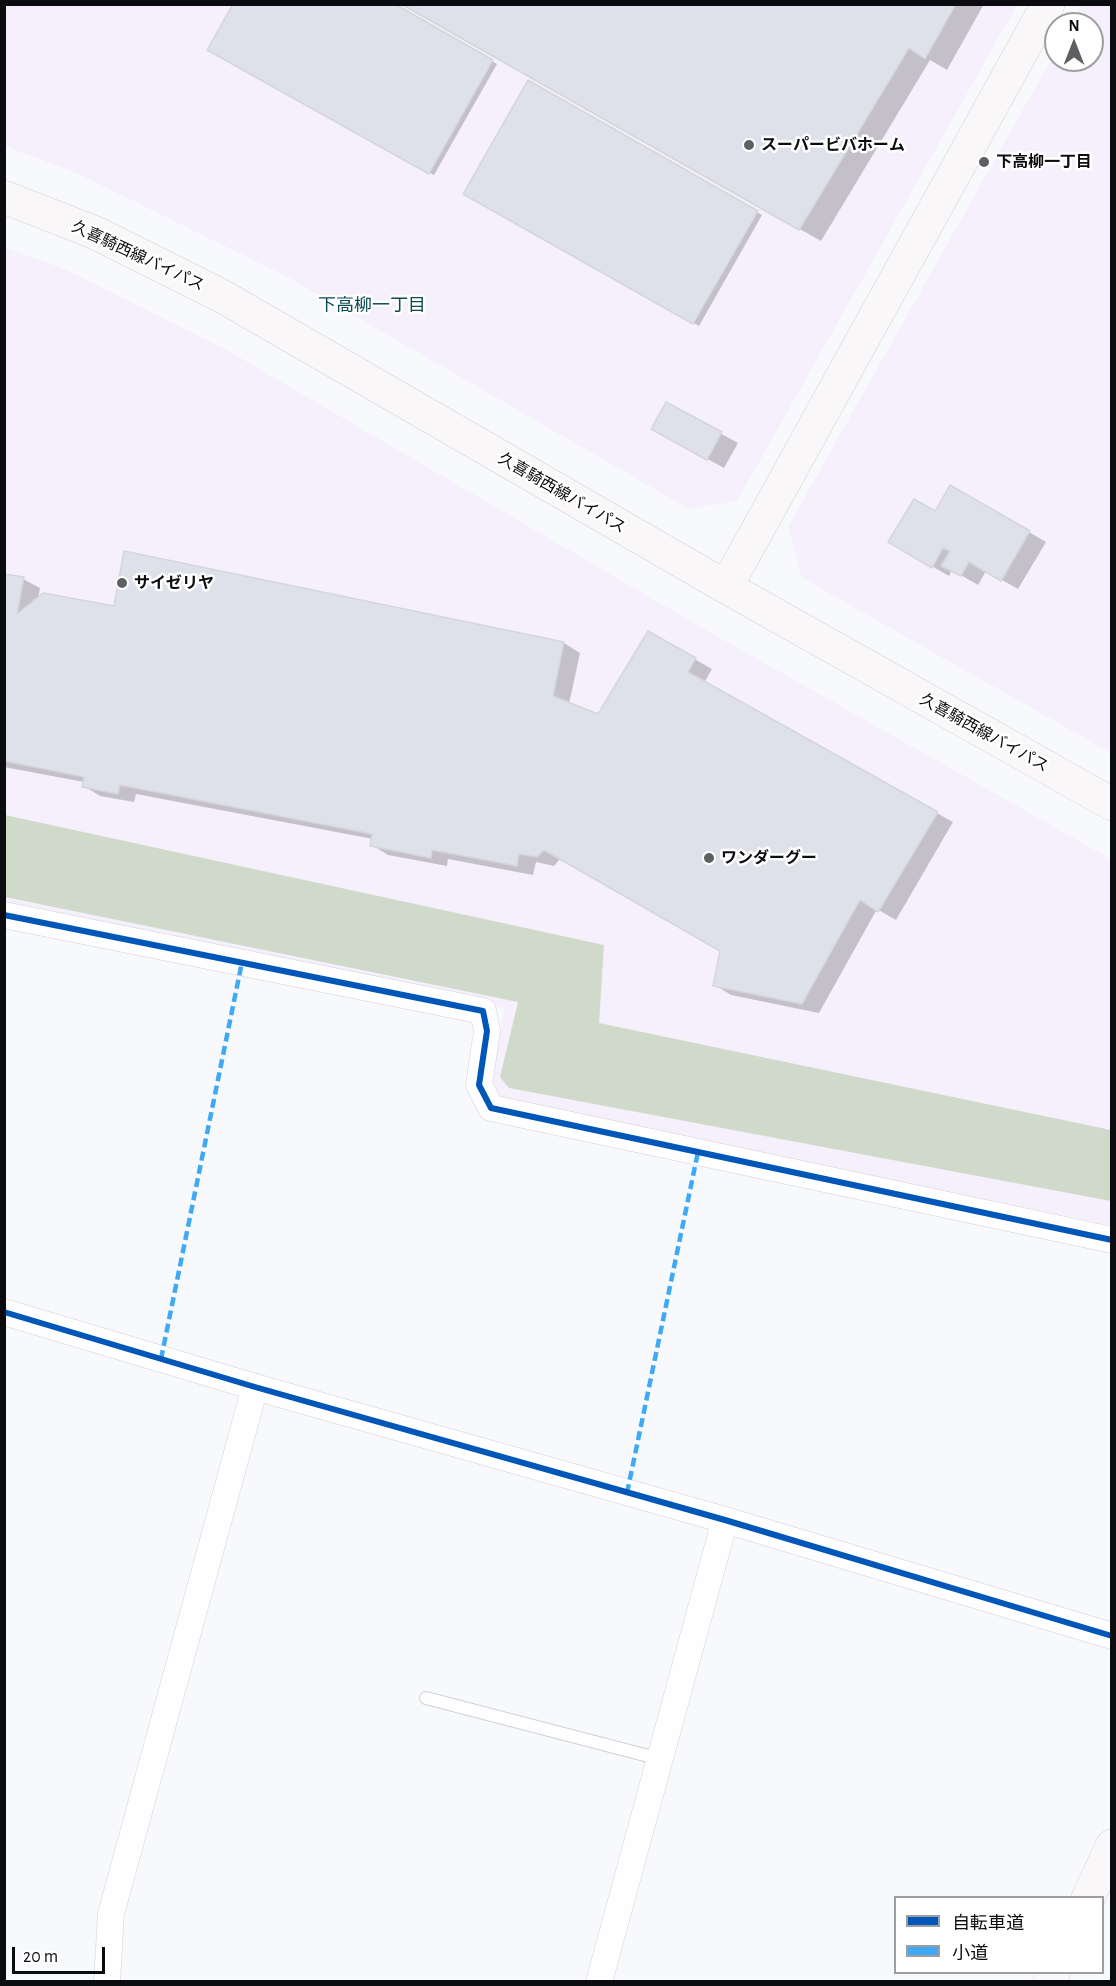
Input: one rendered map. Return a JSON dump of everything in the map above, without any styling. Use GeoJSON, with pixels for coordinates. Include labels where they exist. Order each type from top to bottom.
{"type":"FeatureCollection","features":[{"type":"Feature","properties":{"kind":"main road"},"geometry":{"type":"LineString","coordinates":[[726,587],[1048,4]]}},
{"type":"Feature","properties":{"kind":"main road","name":"久喜騎西線バイパス"},"geometry":{"type":"LineString","coordinates":[[4,197],[96,233],[220,295],[726,587],[1112,804]]}},
{"type":"Feature","properties":{"kind":"main road"},"geometry":{"type":"LineString","coordinates":[[1089,1896],[1112,1846]]}},
{"type":"Feature","properties":{"kind":"street"},"geometry":{"type":"LineString","coordinates":[[4,915],[483,1011],[487,1031],[479,1084],[491,1108],[1112,1240]]}},
{"type":"Feature","properties":{"kind":"street"},"geometry":{"type":"LineString","coordinates":[[4,1312],[255,1387],[725,1520],[1112,1636]]}},
{"type":"Feature","properties":{"kind":"street"},"geometry":{"type":"LineString","coordinates":[[107,1982],[111,1914],[255,1387]]}},
{"type":"Feature","properties":{"kind":"street"},"geometry":{"type":"LineString","coordinates":[[599,1982],[725,1520]]}},
{"type":"Feature","properties":{"kind":"lane"},"geometry":{"type":"LineString","coordinates":[[426,1698],[660,1759]]}},
{"type":"Feature","properties":{"kind":"shaded area"},"geometry":{"type":"Polygon","coordinates":[[[4,5],[1017,5],[737,501],[689,509],[289,278],[81,175],[5,146],[4,5]]]}},
{"type":"Feature","properties":{"kind":"shaded area"},"geometry":{"type":"Polygon","coordinates":[[[1082,5],[1111,5],[1111,753],[802,578],[788,527],[1044,72],[1104,72],[1104,12],[1078,12],[1082,5]]]}},
{"type":"Feature","properties":{"kind":"shaded area"},"geometry":{"type":"Polygon","coordinates":[[[4,247],[69,271],[227,350],[699,626],[1111,859],[1111,1225],[503,1100],[491,1086],[504,1008],[5,905],[4,247]]]}},
{"type":"Feature","properties":{"kind":"green space"},"geometry":{"type":"Polygon","coordinates":[[[5,815],[604,945],[599,1023],[1111,1130],[1111,1201],[509,1088],[500,1077],[518,1002],[5,897],[5,815]]]}},
{"type":"Feature","properties":{"kind":"building"},"geometry":{"type":"Polygon","coordinates":[[[233,4],[395,4],[493,60],[429,174],[207,50],[233,4]]]}},
{"type":"Feature","properties":{"kind":"building","name":"スーパービバホーム"},"geometry":{"type":"Polygon","coordinates":[[[401,4],[956,4],[925,59],[909,48],[799,230],[401,4]]]}},
{"type":"Feature","properties":{"kind":"building"},"geometry":{"type":"Polygon","coordinates":[[[528,80],[758,211],[693,324],[463,194],[528,80]]]}},
{"type":"Feature","properties":{"kind":"building"},"geometry":{"type":"Polygon","coordinates":[[[666,402],[722,432],[707,460],[651,429],[666,402]]]}},
{"type":"Feature","properties":{"kind":"building"},"geometry":{"type":"Polygon","coordinates":[[[950,485],[1030,531],[1001,581],[969,562],[961,576],[941,566],[950,551],[943,548],[932,568],[888,542],[914,499],[935,511],[950,485]]]}},
{"type":"Feature","properties":{"kind":"building"},"geometry":{"type":"Polygon","coordinates":[[[124,551],[564,642],[553,696],[598,714],[648,631],[696,658],[688,672],[938,812],[878,912],[860,900],[802,1004],[713,986],[720,951],[544,850],[537,857],[519,854],[517,866],[432,850],[431,858],[370,846],[372,834],[120,785],[118,794],[82,787],[84,777],[4,761],[4,574],[24,577],[17,614],[43,593],[114,606],[124,551]]]}},
{"type":"Feature","properties":{"kind":"marked path"},"geometry":{"type":"LineString","coordinates":[[161,1359],[242,962]]}},
{"type":"Feature","properties":{"kind":"marked path"},"geometry":{"type":"LineString","coordinates":[[627,1493],[698,1152]]}},
{"type":"Feature","properties":{"kind":"cycle path"},"geometry":{"type":"LineString","coordinates":[[4,915],[483,1011],[487,1031],[479,1085],[491,1108],[1112,1240]]}},
{"type":"Feature","properties":{"kind":"cycle path"},"geometry":{"type":"LineString","coordinates":[[4,1312],[255,1387],[725,1520],[1112,1636]]}},
{"type":"Feature","properties":{"kind":"place","name":"スーパービバホーム"},"geometry":{"type":"Point","coordinates":[749,145]}},
{"type":"Feature","properties":{"kind":"place","name":"下高柳一丁目"},"geometry":{"type":"Point","coordinates":[984,162]}},
{"type":"Feature","properties":{"kind":"place","name":"サイゼリヤ"},"geometry":{"type":"Point","coordinates":[122,583]}},
{"type":"Feature","properties":{"kind":"place","name":"ワンダーグー"},"geometry":{"type":"Point","coordinates":[709,858]}},
{"type":"Feature","properties":{"kind":"district","name":"下高柳一丁目"},"geometry":{"type":"Point","coordinates":[372,306]}}]}
